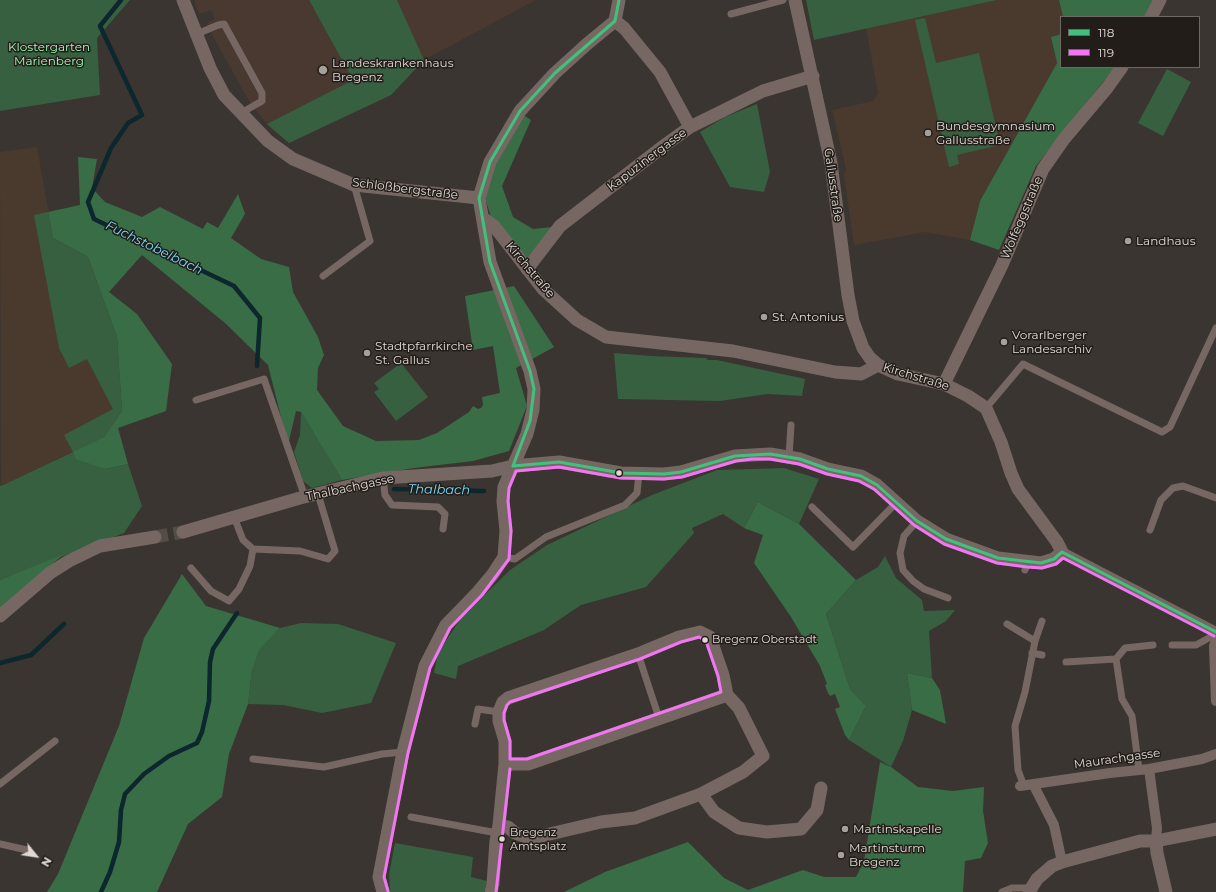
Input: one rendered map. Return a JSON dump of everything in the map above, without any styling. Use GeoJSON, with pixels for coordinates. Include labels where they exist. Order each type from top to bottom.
{"type":"FeatureCollection","features":[{"type":"Feature","properties":{"kind":"street","name":"Schloßbergstraße"},"geometry":{"type":"LineString","coordinates":[[183,0],[210,68],[224,95],[268,141],[293,159],[354,185],[479,198]]}},
{"type":"Feature","properties":{"kind":"street"},"geometry":{"type":"LineString","coordinates":[[383,892],[379,877],[403,752],[425,666],[446,625],[478,592],[493,574],[504,557],[506,531],[503,501],[504,487],[514,466],[530,422],[534,388],[530,370],[490,262],[479,198],[490,162],[520,111],[555,73],[615,21],[619,0]]}},
{"type":"Feature","properties":{"kind":"street","name":"Gallusstraße"},"geometry":{"type":"LineString","coordinates":[[795,0],[813,76],[830,163],[848,295],[853,321],[863,348],[870,358],[878,365]]}},
{"type":"Feature","properties":{"kind":"street"},"geometry":{"type":"LineString","coordinates":[[1152,16],[1160,0]]}},
{"type":"Feature","properties":{"kind":"street"},"geometry":{"type":"LineString","coordinates":[[615,21],[624,28],[660,72],[690,127]]}},
{"type":"Feature","properties":{"kind":"street","name":"Wolfeggstraße"},"geometry":{"type":"LineString","coordinates":[[944,384],[1002,265],[1043,169],[1064,138],[1107,88],[1121,68]]}},
{"type":"Feature","properties":{"kind":"street","name":"Kapuzinergasse"},"geometry":{"type":"LineString","coordinates":[[527,269],[560,226],[690,127],[763,91],[813,76]]}},
{"type":"Feature","properties":{"kind":"street","name":"Kirchstraße"},"geometry":{"type":"LineString","coordinates":[[483,218],[494,226],[543,289],[578,320],[606,337],[733,351],[835,372],[861,374],[878,365],[898,374],[944,384],[968,396],[986,408]]}},
{"type":"Feature","properties":{"kind":"street"},"geometry":{"type":"LineString","coordinates":[[986,408],[1001,442],[1018,489],[1058,542],[1062,552],[1216,633]]}},
{"type":"Feature","properties":{"kind":"street","name":"Thalbachgasse"},"geometry":{"type":"LineString","coordinates":[[183,532],[383,478],[492,471],[514,466],[559,462],[621,473],[664,474],[681,472],[735,456],[770,454],[789,457],[861,476],[877,485],[917,521],[946,539],[998,558],[1027,566],[1054,559],[1062,552]]}},
{"type":"Feature","properties":{"kind":"street"},"geometry":{"type":"LineString","coordinates":[[0,616],[50,573],[100,546],[155,537]]}},
{"type":"Feature","properties":{"kind":"street"},"geometry":{"type":"LineString","coordinates":[[491,892],[505,764],[506,747],[499,721],[499,712],[503,702],[508,698],[638,654],[679,637],[700,632],[710,637],[723,675],[727,695],[739,708],[764,756],[743,772],[702,794],[635,818],[602,822],[537,837],[526,837],[515,833],[508,827],[498,829]]}},
{"type":"Feature","properties":{"kind":"street"},"geometry":{"type":"LineString","coordinates":[[1216,640],[1214,646],[1216,701]]}},
{"type":"Feature","properties":{"kind":"street"},"geometry":{"type":"LineString","coordinates":[[505,764],[528,764],[727,695]]}},
{"type":"Feature","properties":{"kind":"street","name":"Maurachgasse"},"geometry":{"type":"LineString","coordinates":[[1026,786],[1144,769],[1216,754]]}},
{"type":"Feature","properties":{"kind":"street"},"geometry":{"type":"LineString","coordinates":[[1144,769],[1157,828],[1156,854],[1166,892]]}},
{"type":"Feature","properties":{"kind":"street"},"geometry":{"type":"LineString","coordinates":[[1026,786],[1054,825],[1062,862]]}},
{"type":"Feature","properties":{"kind":"street"},"geometry":{"type":"LineString","coordinates":[[702,794],[714,812],[739,828],[767,832],[801,829],[817,810],[821,788]]}},
{"type":"Feature","properties":{"kind":"street"},"geometry":{"type":"LineString","coordinates":[[1029,890],[1037,879],[1052,866],[1062,862],[1140,841],[1156,841],[1216,829]]}},
{"type":"Feature","properties":{"kind":"lane"},"geometry":{"type":"LineString","coordinates":[[731,14],[783,0]]}},
{"type":"Feature","properties":{"kind":"lane"},"geometry":{"type":"LineString","coordinates":[[197,34],[224,24],[262,93],[262,101],[241,113]]}},
{"type":"Feature","properties":{"kind":"lane"},"geometry":{"type":"LineString","coordinates":[[323,276],[370,241],[354,185]]}},
{"type":"Feature","properties":{"kind":"lane"},"geometry":{"type":"LineString","coordinates":[[986,408],[1024,364],[1162,432],[1170,427],[1216,328]]}},
{"type":"Feature","properties":{"kind":"lane"},"geometry":{"type":"LineString","coordinates":[[196,400],[264,379],[335,551],[328,559],[300,551],[253,549],[243,540],[234,517]]}},
{"type":"Feature","properties":{"kind":"lane"},"geometry":{"type":"LineString","coordinates":[[789,457],[791,425]]}},
{"type":"Feature","properties":{"kind":"lane"},"geometry":{"type":"LineString","coordinates":[[504,557],[515,559],[546,537],[625,505],[637,493],[639,473]]}},
{"type":"Feature","properties":{"kind":"lane"},"geometry":{"type":"LineString","coordinates":[[383,478],[385,495],[392,504],[438,507],[445,514],[444,529]]}},
{"type":"Feature","properties":{"kind":"lane"},"geometry":{"type":"LineString","coordinates":[[1150,530],[1161,500],[1173,488],[1182,486],[1216,498]]}},
{"type":"Feature","properties":{"kind":"lane"},"geometry":{"type":"LineString","coordinates":[[812,507],[853,547],[897,502]]}},
{"type":"Feature","properties":{"kind":"lane"},"geometry":{"type":"LineString","coordinates":[[917,521],[904,536],[900,553],[904,570],[913,581],[924,589],[948,598]]}},
{"type":"Feature","properties":{"kind":"lane"},"geometry":{"type":"LineString","coordinates":[[191,568],[211,591],[229,601],[239,589],[250,566],[253,549]]}},
{"type":"Feature","properties":{"kind":"lane"},"geometry":{"type":"LineString","coordinates":[[1026,786],[1018,770],[1015,726],[1025,692],[1035,641],[1042,621]]}},
{"type":"Feature","properties":{"kind":"lane"},"geometry":{"type":"LineString","coordinates":[[1007,624],[1035,641]]}},
{"type":"Feature","properties":{"kind":"lane"},"geometry":{"type":"LineString","coordinates":[[1172,645],[1196,645],[1216,633]]}},
{"type":"Feature","properties":{"kind":"lane"},"geometry":{"type":"LineString","coordinates":[[1066,662],[1116,659],[1125,648],[1153,646]]}},
{"type":"Feature","properties":{"kind":"lane"},"geometry":{"type":"LineString","coordinates":[[1032,653],[1042,655]]}},
{"type":"Feature","properties":{"kind":"lane"},"geometry":{"type":"LineString","coordinates":[[638,654],[659,718]]}},
{"type":"Feature","properties":{"kind":"lane"},"geometry":{"type":"LineString","coordinates":[[1116,659],[1122,699],[1132,716],[1144,769]]}},
{"type":"Feature","properties":{"kind":"lane"},"geometry":{"type":"LineString","coordinates":[[475,724],[478,709],[499,712]]}},
{"type":"Feature","properties":{"kind":"lane"},"geometry":{"type":"LineString","coordinates":[[0,784],[55,741]]}},
{"type":"Feature","properties":{"kind":"lane"},"geometry":{"type":"LineString","coordinates":[[253,759],[324,767],[382,754],[403,752]]}},
{"type":"Feature","properties":{"kind":"lane"},"geometry":{"type":"LineString","coordinates":[[411,817],[498,829]]}},
{"type":"Feature","properties":{"kind":"lane"},"geometry":{"type":"LineString","coordinates":[[0,844],[27,850]]}},
{"type":"Feature","properties":{"kind":"lane"},"geometry":{"type":"LineString","coordinates":[[1002,892],[1012,888],[1029,890]]}},
{"type":"Feature","properties":{"kind":"shaded area","name":"Landeskrankenhaus Bregenz"},"geometry":{"type":"Polygon","coordinates":[[[194,0],[536,0],[424,60],[391,95],[289,143],[271,129],[250,103],[209,29],[207,23],[215,19],[212,10],[199,14],[194,0]]]}},
{"type":"Feature","properties":{"kind":"shaded area","name":"Bundesgymnasium Gallusstraße"},"geometry":{"type":"Polygon","coordinates":[[[997,0],[1059,0],[1063,16],[1060,16],[1060,34],[1051,37],[1057,63],[980,201],[970,240],[925,232],[854,245],[844,175],[846,169],[832,110],[873,101],[878,93],[866,28],[997,0]]]}},
{"type":"Feature","properties":{"kind":"shaded area"},"geometry":{"type":"Polygon","coordinates":[[[37,147],[53,237],[122,411],[104,437],[1,486],[0,152],[37,147]]]}},
{"type":"Feature","properties":{"kind":"green space","name":"Klostergarten Marienberg"},"geometry":{"type":"Polygon","coordinates":[[[0,0],[130,0],[97,38],[100,95],[0,111],[0,0]]]}},
{"type":"Feature","properties":{"kind":"green space"},"geometry":{"type":"Polygon","coordinates":[[[309,0],[397,0],[424,60],[391,95],[289,143],[267,124],[353,80],[309,0]]]}},
{"type":"Feature","properties":{"kind":"green space"},"geometry":{"type":"Polygon","coordinates":[[[806,0],[997,0],[814,40],[806,0]]]}},
{"type":"Feature","properties":{"kind":"green space"},"geometry":{"type":"Polygon","coordinates":[[[1059,0],[1155,0],[1147,16],[1063,16],[1059,0]]]}},
{"type":"Feature","properties":{"kind":"green space"},"geometry":{"type":"Polygon","coordinates":[[[925,18],[936,63],[979,53],[1000,145],[957,155],[959,164],[949,167],[915,20],[925,18]]]}},
{"type":"Feature","properties":{"kind":"green space"},"geometry":{"type":"Polygon","coordinates":[[[1060,34],[1060,68],[1114,68],[1036,166],[999,250],[970,240],[980,201],[1057,63],[1051,37],[1060,34]]]}},
{"type":"Feature","properties":{"kind":"green space"},"geometry":{"type":"Polygon","coordinates":[[[1167,69],[1191,82],[1163,136],[1138,123],[1167,69]]]}},
{"type":"Feature","properties":{"kind":"green space"},"geometry":{"type":"Polygon","coordinates":[[[757,104],[770,172],[764,192],[730,187],[700,132],[725,117],[757,104]]]}},
{"type":"Feature","properties":{"kind":"green space"},"geometry":{"type":"Polygon","coordinates":[[[522,114],[531,120],[502,186],[513,217],[533,229],[552,227],[526,260],[491,217],[485,198],[494,163],[522,114]]]}},
{"type":"Feature","properties":{"kind":"green space"},"geometry":{"type":"Polygon","coordinates":[[[78,157],[97,159],[92,188],[105,202],[142,217],[160,207],[203,229],[207,222],[218,228],[238,194],[245,214],[231,238],[261,259],[289,267],[293,292],[318,337],[324,355],[318,368],[317,390],[343,426],[376,441],[419,440],[437,433],[469,412],[473,406],[478,409],[481,408],[483,405],[482,397],[500,393],[493,346],[473,350],[465,296],[514,286],[554,347],[516,368],[527,406],[509,451],[473,461],[414,468],[342,480],[301,412],[296,411],[288,445],[268,365],[225,323],[142,255],[109,292],[137,314],[172,364],[166,411],[118,428],[128,464],[105,469],[76,459],[73,452],[104,437],[122,411],[117,337],[88,257],[53,238],[48,212],[80,205],[78,157]]]}},
{"type":"Feature","properties":{"kind":"green space"},"geometry":{"type":"Polygon","coordinates":[[[48,212],[53,238],[88,257],[117,337],[122,411],[104,437],[73,453],[105,469],[128,464],[142,506],[124,533],[0,580],[0,485],[1,486],[73,452],[64,435],[113,409],[87,359],[69,368],[59,348],[34,215],[48,212]]]}},
{"type":"Feature","properties":{"kind":"green space"},"geometry":{"type":"Polygon","coordinates":[[[614,353],[706,358],[708,360],[717,360],[805,379],[802,396],[768,394],[720,401],[618,399],[614,353]]]}},
{"type":"Feature","properties":{"kind":"green space"},"geometry":{"type":"Polygon","coordinates":[[[401,363],[428,397],[396,421],[374,392],[379,389],[374,383],[401,363]]]}},
{"type":"Feature","properties":{"kind":"green space"},"geometry":{"type":"Polygon","coordinates":[[[301,412],[342,480],[312,488],[303,481],[294,452],[300,435],[301,412]]]}},
{"type":"Feature","properties":{"kind":"green space"},"geometry":{"type":"Polygon","coordinates":[[[784,468],[819,479],[799,524],[758,502],[744,528],[723,514],[692,528],[694,533],[646,587],[581,605],[544,630],[458,666],[456,679],[434,673],[438,653],[461,618],[510,570],[547,545],[652,495],[717,470],[784,468]]]}},
{"type":"Feature","properties":{"kind":"green space"},"geometry":{"type":"Polygon","coordinates":[[[758,502],[799,524],[856,580],[826,614],[850,689],[866,706],[849,740],[845,735],[835,709],[840,707],[835,694],[830,696],[828,693],[825,685],[827,684],[820,666],[791,617],[754,563],[763,535],[744,528],[758,502]]]}},
{"type":"Feature","properties":{"kind":"green space"},"geometry":{"type":"Polygon","coordinates":[[[64,554],[0,609],[0,580],[64,554]]]}},
{"type":"Feature","properties":{"kind":"green space"},"geometry":{"type":"Polygon","coordinates":[[[885,556],[896,578],[922,600],[924,611],[955,610],[946,621],[929,631],[932,678],[907,673],[912,710],[903,741],[891,767],[849,740],[866,706],[850,689],[826,614],[856,580],[878,567],[885,556]]]}},
{"type":"Feature","properties":{"kind":"green space"},"geometry":{"type":"Polygon","coordinates":[[[182,574],[206,606],[280,628],[259,650],[252,671],[248,704],[229,754],[222,797],[188,824],[157,892],[47,892],[58,874],[119,726],[144,638],[182,574]]]}},
{"type":"Feature","properties":{"kind":"green space"},"geometry":{"type":"Polygon","coordinates":[[[301,623],[338,624],[396,643],[371,703],[322,713],[283,705],[248,704],[252,671],[259,649],[280,628],[301,623]]]}},
{"type":"Feature","properties":{"kind":"green space"},"geometry":{"type":"Polygon","coordinates":[[[907,673],[932,678],[940,690],[946,724],[912,710],[907,673]]]}},
{"type":"Feature","properties":{"kind":"green space"},"geometry":{"type":"Polygon","coordinates":[[[880,762],[891,767],[918,787],[953,791],[984,787],[983,811],[988,843],[981,858],[965,861],[963,892],[564,892],[605,872],[688,842],[724,878],[748,890],[803,870],[824,877],[856,877],[864,861],[880,762]]]}},
{"type":"Feature","properties":{"kind":"green space"},"geometry":{"type":"Polygon","coordinates":[[[395,843],[473,857],[471,877],[487,881],[484,892],[390,892],[389,874],[395,843]]]}},
{"type":"Feature","properties":{"kind":"waterway","name":"Fuchstobelbach"},"geometry":{"type":"LineString","coordinates":[[121,0],[100,26],[142,115],[128,123],[111,148],[88,202],[94,219],[234,286],[260,318],[257,366]]}},
{"type":"Feature","properties":{"kind":"waterway","name":"Thalbach"},"geometry":{"type":"LineString","coordinates":[[394,489],[484,491]]}},
{"type":"Feature","properties":{"kind":"waterway"},"geometry":{"type":"LineString","coordinates":[[101,892],[110,872],[119,842],[121,810],[125,794],[144,774],[169,756],[197,743],[202,732],[209,701],[210,662],[213,649],[237,613]]}},
{"type":"Feature","properties":{"kind":"waterway","name":"Thalbach"},"geometry":{"type":"LineString","coordinates":[[0,663],[31,655],[64,624]]}},
{"type":"Feature","properties":{"kind":"tunnel"},"geometry":{"type":"LineString","coordinates":[[155,537],[183,532]]}},
{"type":"Feature","properties":{"kind":"transit line","name":"118"},"geometry":{"type":"LineString","coordinates":[[479,198],[490,162],[520,111],[555,73],[615,21],[619,0]]}},
{"type":"Feature","properties":{"kind":"transit line","name":"118"},"geometry":{"type":"LineString","coordinates":[[479,198],[490,262],[530,371],[534,389],[530,421],[513,466]]}},
{"type":"Feature","properties":{"kind":"transit line","name":"118"},"geometry":{"type":"LineString","coordinates":[[513,466],[559,462],[621,473],[664,474],[681,472],[735,456],[770,454],[800,459],[828,469],[861,476],[877,485],[917,521],[946,539],[998,558],[1041,563],[1054,559],[1062,552]]}},
{"type":"Feature","properties":{"kind":"transit line","name":"119"},"geometry":{"type":"LineString","coordinates":[[388,891],[384,877],[408,753],[430,668],[450,628],[482,595],[509,559],[511,531],[508,501],[509,488],[516,471],[559,467],[621,478],[664,479],[682,477],[736,461],[752,459],[770,459],[799,464],[827,474],[859,481],[874,489],[914,525],[944,544],[997,563],[1027,567],[1042,568],[1056,564],[1063,558],[1214,636]]}},
{"type":"Feature","properties":{"kind":"transit line","name":"118"},"geometry":{"type":"LineString","coordinates":[[1062,552],[1216,632]]}},
{"type":"Feature","properties":{"kind":"transit line","name":"119"},"geometry":{"type":"LineString","coordinates":[[699,637],[706,641],[718,676],[721,692],[527,759],[510,759],[510,741],[504,720],[504,713],[510,702],[640,659],[681,642],[699,637]]}},
{"type":"Feature","properties":{"kind":"transit line","name":"119"},"geometry":{"type":"LineString","coordinates":[[496,892],[510,769]]}},
{"type":"Feature","properties":{"kind":"place","name":"Landeskrankenhaus Bregenz"},"geometry":{"type":"Point","coordinates":[323,70]}},
{"type":"Feature","properties":{"kind":"place","name":"Bundesgymnasium Gallusstraße"},"geometry":{"type":"Point","coordinates":[928,133]}},
{"type":"Feature","properties":{"kind":"place","name":"Landhaus"},"geometry":{"type":"Point","coordinates":[1128,241]}},
{"type":"Feature","properties":{"kind":"place","name":"St. Antonius"},"geometry":{"type":"Point","coordinates":[764,317]}},
{"type":"Feature","properties":{"kind":"place","name":"Vorarlberger Landesarchiv"},"geometry":{"type":"Point","coordinates":[1004,342]}},
{"type":"Feature","properties":{"kind":"place","name":"Stadtpfarrkirche St. Gallus"},"geometry":{"type":"Point","coordinates":[367,353]}},
{"type":"Feature","properties":{"kind":"place","name":"Bregenz Oberstadt"},"geometry":{"type":"Point","coordinates":[705,640]}},
{"type":"Feature","properties":{"kind":"place","name":"Martinskapelle"},"geometry":{"type":"Point","coordinates":[845,829]}},
{"type":"Feature","properties":{"kind":"place","name":"Bregenz Amtsplatz"},"geometry":{"type":"Point","coordinates":[502,839]}},
{"type":"Feature","properties":{"kind":"place","name":"Martinsturm Bregenz"},"geometry":{"type":"Point","coordinates":[841,855]}}]}
